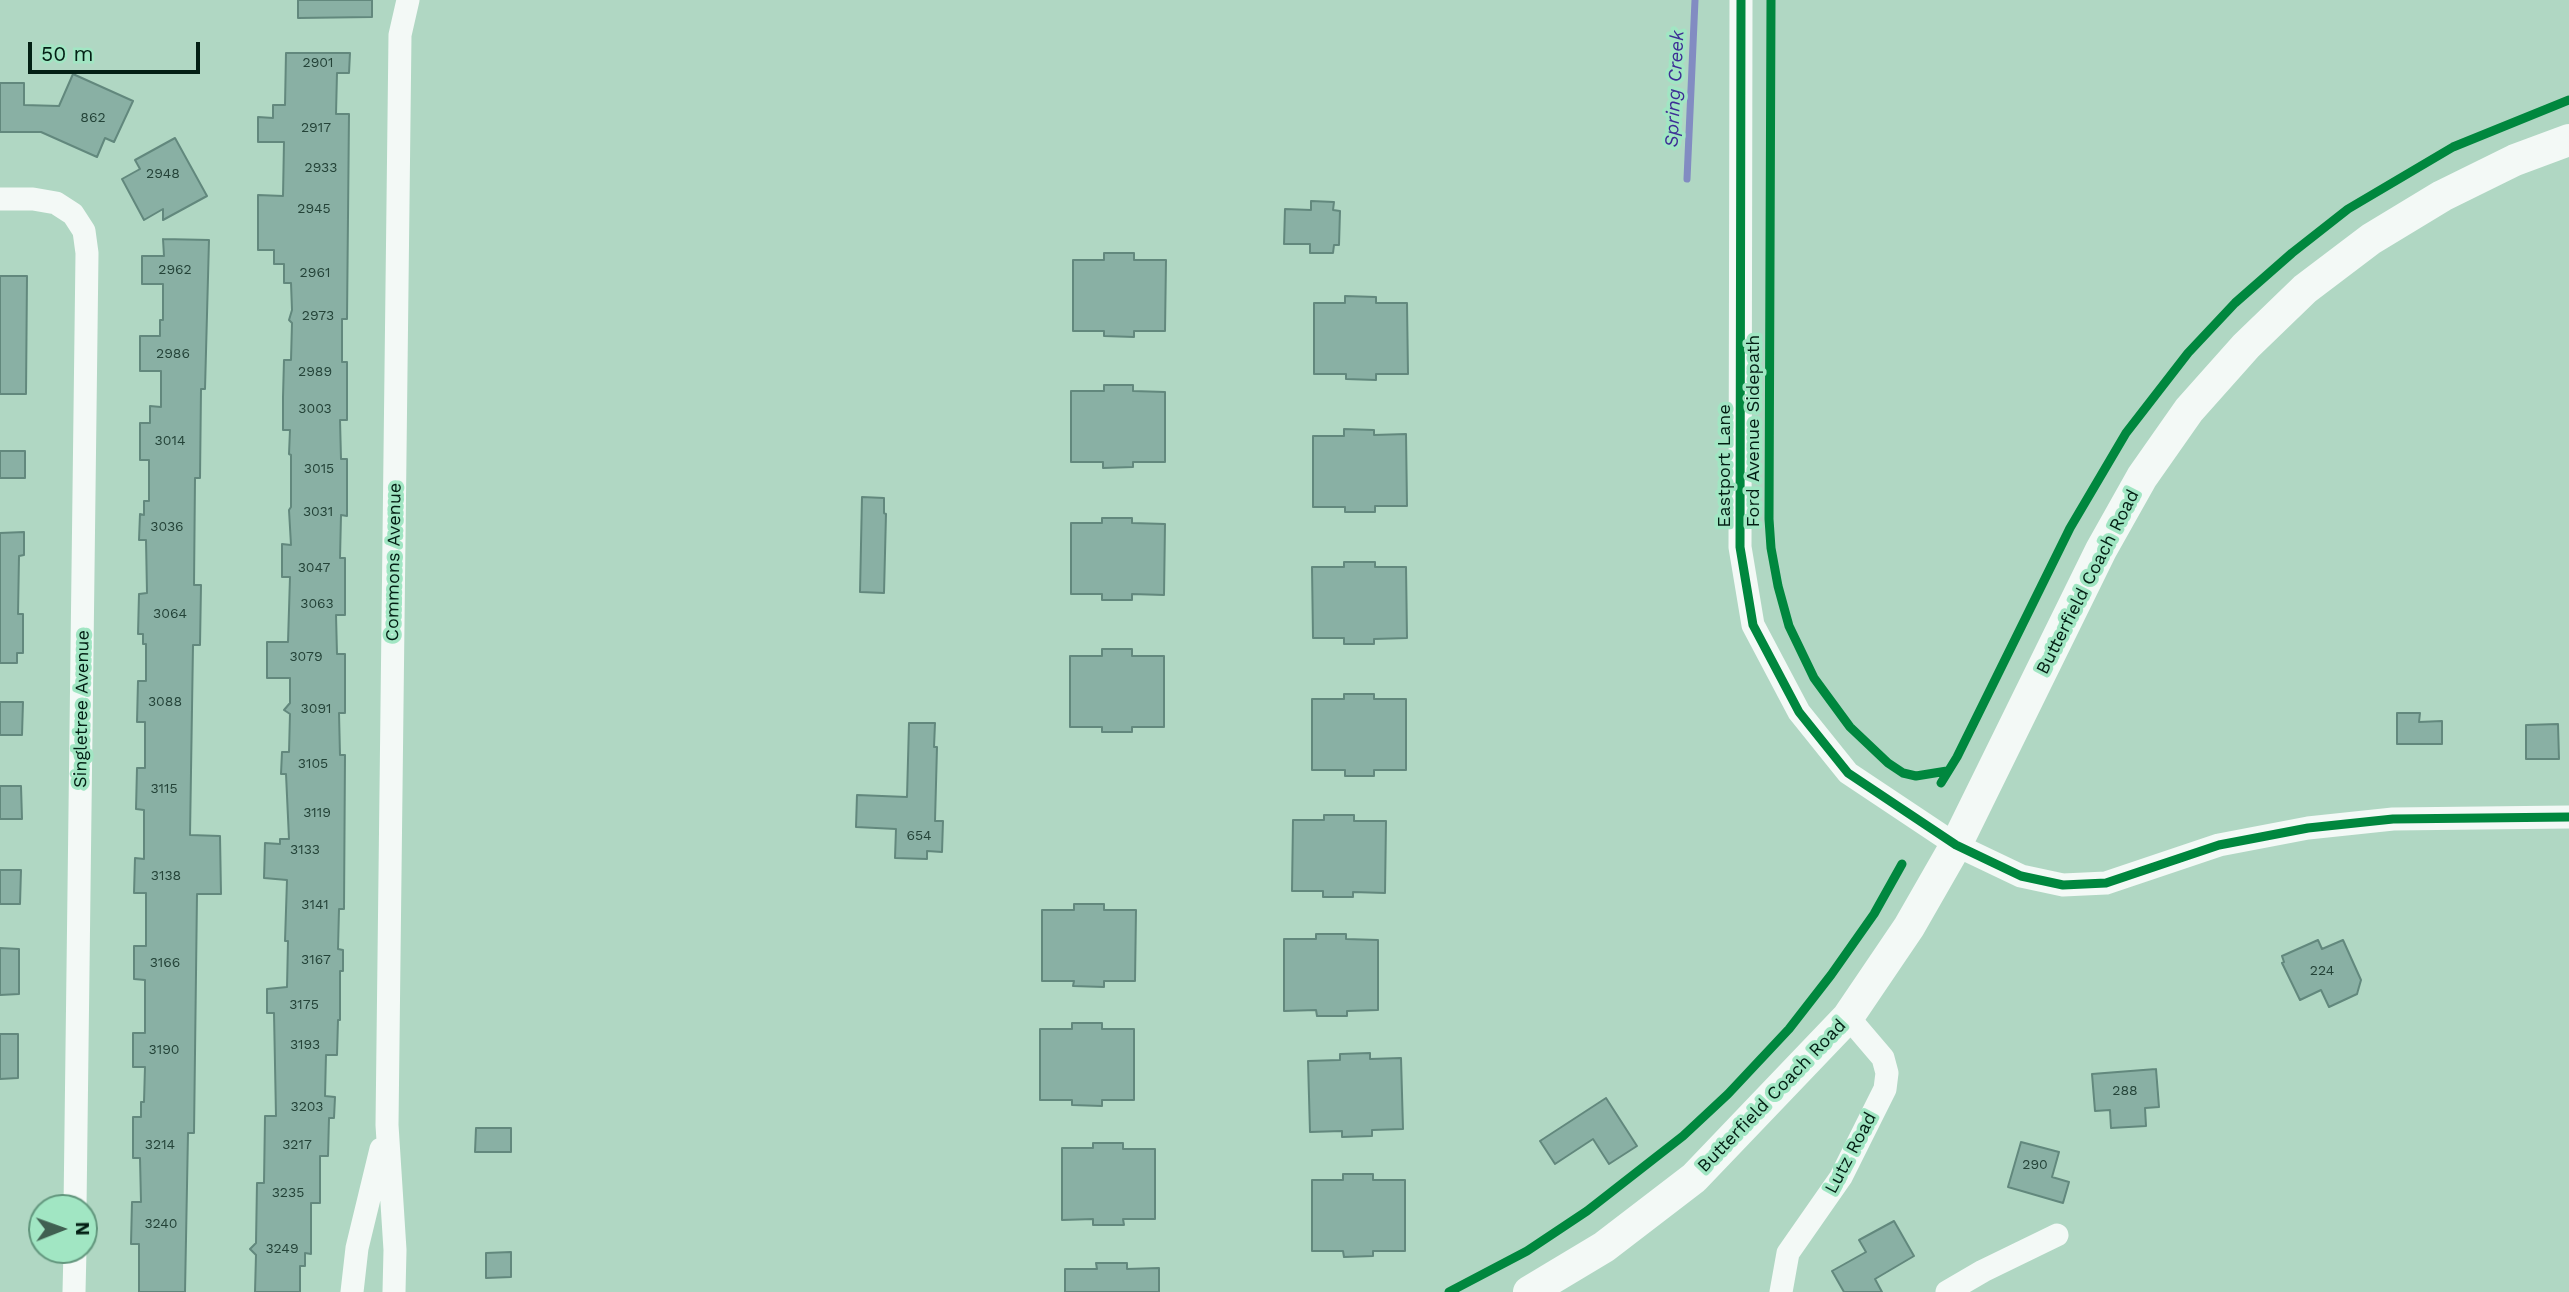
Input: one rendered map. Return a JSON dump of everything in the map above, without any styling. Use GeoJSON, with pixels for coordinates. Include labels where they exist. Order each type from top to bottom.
{"type":"FeatureCollection","features":[{"type":"Feature","properties":{"kind":"main road","name":"Butterfield Coach Road"},"geometry":{"type":"LineString","coordinates":[[1529,1292],[1604,1247],[1694,1178],[1848,1017],[1909,928],[1956,845],[2101,550],[2142,477],[2189,410],[2246,346],[2305,289],[2371,239],[2442,196],[2515,160],[2569,140]]}},
{"type":"Feature","properties":{"kind":"street","name":"Commons Avenue"},"geometry":{"type":"LineString","coordinates":[[394,1292],[395,1250],[387,1125],[400,35],[408,0]]}},
{"type":"Feature","properties":{"kind":"street","name":"Eastport Lane"},"geometry":{"type":"LineString","coordinates":[[1741,0],[1741,547],[1753,625],[1799,712],[1847,773],[1956,845]]}},
{"type":"Feature","properties":{"kind":"street","name":"Singletree Avenue"},"geometry":{"type":"LineString","coordinates":[[0,199],[33,199],[56,203],[73,214],[84,231],[88,253],[75,1194]]}},
{"type":"Feature","properties":{"kind":"street"},"geometry":{"type":"LineString","coordinates":[[1956,845],[2021,876],[2063,885],[2106,883],[2219,845],[2308,828],[2393,819],[2569,817]]}},
{"type":"Feature","properties":{"kind":"street","name":"Lutz Road"},"geometry":{"type":"LineString","coordinates":[[1781,1292],[1788,1253],[1841,1177],[1885,1089],[1887,1073],[1883,1058],[1848,1017]]}},
{"type":"Feature","properties":{"kind":"street","name":"Commons Avenue"},"geometry":{"type":"LineString","coordinates":[[352,1292],[357,1248],[387,1125]]}},
{"type":"Feature","properties":{"kind":"street"},"geometry":{"type":"LineString","coordinates":[[1947,1292],[1983,1271],[2057,1236]]}},
{"type":"Feature","properties":{"kind":"street"},"geometry":{"type":"LineString","coordinates":[[74,1292],[75,1264]]}},
{"type":"Feature","properties":{"kind":"building"},"geometry":{"type":"Polygon","coordinates":[[[298,0],[372,0],[372,17],[298,18],[298,0]]]}},
{"type":"Feature","properties":{"kind":"building"},"geometry":{"type":"Polygon","coordinates":[[[286,53],[350,53],[349,73],[337,73],[336,114],[349,114],[347,319],[342,319],[342,362],[347,362],[347,420],[340,420],[341,459],[347,459],[347,516],[341,515],[340,558],[345,558],[345,615],[336,615],[337,654],[345,654],[345,713],[339,713],[340,755],[345,755],[344,909],[339,909],[338,949],[343,950],[343,971],[340,971],[337,1055],[326,1055],[325,1096],[335,1097],[334,1118],[329,1118],[328,1156],[320,1156],[320,1203],[311,1203],[311,1254],[305,1253],[305,1266],[300,1266],[300,1292],[255,1292],[256,1255],[250,1249],[256,1243],[257,1183],[264,1183],[265,1116],[276,1116],[274,1013],[267,1013],[267,989],[287,987],[287,880],[264,878],[265,843],[280,844],[280,839],[289,839],[286,774],[281,774],[282,752],[289,752],[290,714],[284,710],[290,703],[290,678],[267,678],[267,642],[288,642],[290,577],[282,577],[282,544],[291,545],[291,455],[290,430],[283,430],[283,397],[284,360],[291,360],[292,323],[289,320],[292,310],[291,283],[284,283],[284,264],[274,264],[274,250],[258,250],[258,195],[283,196],[284,142],[258,142],[258,117],[273,118],[273,105],[285,105],[286,53]]]}},
{"type":"Feature","properties":{"kind":"building"},"geometry":{"type":"Polygon","coordinates":[[[73,74],[133,101],[114,142],[105,138],[97,157],[41,132],[0,132],[0,83],[24,83],[24,105],[59,106],[73,74]]]}},
{"type":"Feature","properties":{"kind":"building"},"geometry":{"type":"Polygon","coordinates":[[[175,138],[207,196],[163,220],[163,209],[144,220],[122,179],[140,169],[135,160],[175,138]]]}},
{"type":"Feature","properties":{"kind":"building"},"geometry":{"type":"Polygon","coordinates":[[[1311,201],[1334,202],[1333,210],[1340,211],[1339,245],[1334,245],[1333,253],[1310,253],[1310,244],[1284,244],[1285,209],[1311,210],[1311,201]]]}},
{"type":"Feature","properties":{"kind":"building"},"geometry":{"type":"Polygon","coordinates":[[[163,239],[209,240],[205,389],[201,389],[200,478],[195,478],[194,585],[201,585],[200,645],[193,645],[190,835],[220,836],[221,894],[197,894],[194,1133],[188,1133],[185,1292],[139,1292],[139,1244],[131,1244],[132,1202],[141,1202],[140,1158],[133,1158],[133,1117],[141,1117],[145,1067],[133,1067],[133,1033],[145,1033],[145,980],[134,979],[134,946],[146,946],[146,893],[134,893],[135,858],[144,859],[144,810],[136,809],[137,768],[145,768],[145,722],[137,722],[138,681],[146,681],[146,644],[143,644],[143,634],[138,634],[139,594],[147,593],[146,540],[139,540],[140,514],[144,515],[144,501],[149,501],[149,460],[140,460],[140,423],[150,423],[150,406],[161,407],[161,371],[140,371],[140,336],[160,336],[163,284],[142,284],[142,256],[164,256],[163,239]]]}},
{"type":"Feature","properties":{"kind":"building"},"geometry":{"type":"Polygon","coordinates":[[[1104,253],[1134,253],[1134,260],[1166,260],[1165,331],[1134,331],[1134,337],[1104,336],[1104,331],[1073,331],[1073,260],[1104,260],[1104,253]]]}},
{"type":"Feature","properties":{"kind":"building"},"geometry":{"type":"Polygon","coordinates":[[[0,276],[27,276],[26,394],[0,394],[0,276]]]}},
{"type":"Feature","properties":{"kind":"building"},"geometry":{"type":"Polygon","coordinates":[[[1345,296],[1376,297],[1376,303],[1407,303],[1408,374],[1376,374],[1376,380],[1346,379],[1346,374],[1314,374],[1314,303],[1345,303],[1345,296]]]}},
{"type":"Feature","properties":{"kind":"building"},"geometry":{"type":"Polygon","coordinates":[[[1104,385],[1133,385],[1133,391],[1165,392],[1165,462],[1133,462],[1133,467],[1103,468],[1103,462],[1071,462],[1071,391],[1104,391],[1104,385]]]}},
{"type":"Feature","properties":{"kind":"building"},"geometry":{"type":"Polygon","coordinates":[[[1344,429],[1374,430],[1374,435],[1406,434],[1407,506],[1375,506],[1375,512],[1345,512],[1345,507],[1313,507],[1313,436],[1344,436],[1344,429]]]}},
{"type":"Feature","properties":{"kind":"building"},"geometry":{"type":"Polygon","coordinates":[[[0,451],[25,451],[25,478],[0,478],[0,451]]]}},
{"type":"Feature","properties":{"kind":"building"},"geometry":{"type":"Polygon","coordinates":[[[862,497],[884,498],[884,593],[860,592],[862,497]]]}},
{"type":"Feature","properties":{"kind":"building"},"geometry":{"type":"Polygon","coordinates":[[[1102,518],[1132,518],[1132,523],[1165,524],[1164,595],[1132,594],[1132,600],[1102,600],[1102,594],[1071,594],[1071,523],[1102,523],[1102,518]]]}},
{"type":"Feature","properties":{"kind":"building"},"geometry":{"type":"Polygon","coordinates":[[[24,532],[24,555],[19,556],[18,614],[23,614],[23,653],[17,653],[17,663],[0,663],[0,533],[24,532]]]}},
{"type":"Feature","properties":{"kind":"building"},"geometry":{"type":"Polygon","coordinates":[[[1344,562],[1375,562],[1375,567],[1406,567],[1407,638],[1374,639],[1374,644],[1344,644],[1344,638],[1313,638],[1312,567],[1344,567],[1344,562]]]}},
{"type":"Feature","properties":{"kind":"building"},"geometry":{"type":"Polygon","coordinates":[[[1102,649],[1132,649],[1132,656],[1164,656],[1164,727],[1132,727],[1132,732],[1102,732],[1102,727],[1070,727],[1070,656],[1102,656],[1102,649]]]}},
{"type":"Feature","properties":{"kind":"building"},"geometry":{"type":"Polygon","coordinates":[[[1344,694],[1374,694],[1374,699],[1406,699],[1406,770],[1374,770],[1374,776],[1345,776],[1345,770],[1312,770],[1312,699],[1344,699],[1344,694]]]}},
{"type":"Feature","properties":{"kind":"building"},"geometry":{"type":"Polygon","coordinates":[[[0,702],[23,702],[22,735],[0,735],[0,702]]]}},
{"type":"Feature","properties":{"kind":"building"},"geometry":{"type":"Polygon","coordinates":[[[2397,713],[2420,713],[2419,722],[2442,721],[2442,744],[2397,744],[2397,713]]]}},
{"type":"Feature","properties":{"kind":"building"},"geometry":{"type":"Polygon","coordinates":[[[909,723],[935,723],[935,821],[943,821],[942,852],[927,851],[927,859],[895,858],[896,829],[856,827],[857,795],[907,797],[909,723]]]}},
{"type":"Feature","properties":{"kind":"building"},"geometry":{"type":"Polygon","coordinates":[[[2558,724],[2559,759],[2526,759],[2526,725],[2558,724]]]}},
{"type":"Feature","properties":{"kind":"building"},"geometry":{"type":"Polygon","coordinates":[[[0,786],[21,786],[22,819],[0,819],[0,786]]]}},
{"type":"Feature","properties":{"kind":"building"},"geometry":{"type":"Polygon","coordinates":[[[1324,815],[1354,815],[1354,821],[1386,821],[1385,893],[1353,892],[1353,897],[1323,897],[1323,891],[1292,891],[1293,820],[1324,820],[1324,815]]]}},
{"type":"Feature","properties":{"kind":"building"},"geometry":{"type":"Polygon","coordinates":[[[0,870],[21,870],[20,904],[0,904],[0,870]]]}},
{"type":"Feature","properties":{"kind":"building"},"geometry":{"type":"Polygon","coordinates":[[[1074,904],[1104,904],[1104,910],[1136,910],[1135,981],[1104,981],[1104,987],[1073,986],[1074,981],[1042,981],[1042,910],[1074,910],[1074,904]]]}},
{"type":"Feature","properties":{"kind":"building"},"geometry":{"type":"Polygon","coordinates":[[[1316,934],[1346,934],[1346,939],[1378,940],[1378,1010],[1347,1011],[1347,1016],[1317,1016],[1316,1010],[1284,1011],[1284,939],[1316,939],[1316,934]]]}},
{"type":"Feature","properties":{"kind":"building"},"geometry":{"type":"Polygon","coordinates":[[[2318,940],[2322,949],[2343,940],[2361,980],[2357,994],[2329,1007],[2321,990],[2300,1000],[2282,963],[2282,956],[2318,940]]]}},
{"type":"Feature","properties":{"kind":"building"},"geometry":{"type":"Polygon","coordinates":[[[0,948],[19,949],[19,994],[0,995],[0,948]]]}},
{"type":"Feature","properties":{"kind":"building"},"geometry":{"type":"Polygon","coordinates":[[[1072,1023],[1102,1023],[1102,1029],[1134,1029],[1134,1100],[1102,1100],[1102,1106],[1072,1105],[1072,1100],[1040,1100],[1040,1029],[1072,1029],[1072,1023]]]}},
{"type":"Feature","properties":{"kind":"building"},"geometry":{"type":"Polygon","coordinates":[[[0,1034],[18,1034],[18,1078],[0,1079],[0,1034]]]}},
{"type":"Feature","properties":{"kind":"building"},"geometry":{"type":"Polygon","coordinates":[[[1370,1053],[1370,1059],[1401,1058],[1403,1129],[1372,1130],[1372,1136],[1342,1137],[1342,1131],[1310,1132],[1308,1061],[1340,1060],[1340,1054],[1370,1053]]]}},
{"type":"Feature","properties":{"kind":"building"},"geometry":{"type":"Polygon","coordinates":[[[2156,1069],[2159,1107],[2145,1108],[2146,1126],[2111,1128],[2110,1110],[2095,1111],[2092,1074],[2156,1069]]]}},
{"type":"Feature","properties":{"kind":"building"},"geometry":{"type":"Polygon","coordinates":[[[1606,1098],[1637,1146],[1609,1164],[1593,1139],[1555,1164],[1540,1141],[1606,1098]]]}},
{"type":"Feature","properties":{"kind":"building"},"geometry":{"type":"Polygon","coordinates":[[[476,1128],[511,1128],[511,1152],[475,1152],[476,1128]]]}},
{"type":"Feature","properties":{"kind":"building"},"geometry":{"type":"Polygon","coordinates":[[[2021,1142],[2059,1152],[2052,1177],[2069,1182],[2063,1203],[2008,1187],[2021,1142]]]}},
{"type":"Feature","properties":{"kind":"building"},"geometry":{"type":"Polygon","coordinates":[[[1093,1143],[1123,1143],[1123,1149],[1155,1149],[1155,1219],[1123,1219],[1124,1225],[1093,1225],[1093,1219],[1062,1220],[1062,1148],[1093,1148],[1093,1143]]]}},
{"type":"Feature","properties":{"kind":"building"},"geometry":{"type":"Polygon","coordinates":[[[1343,1174],[1373,1174],[1373,1180],[1405,1180],[1405,1251],[1373,1251],[1373,1256],[1344,1257],[1343,1251],[1312,1251],[1312,1180],[1343,1180],[1343,1174]]]}},
{"type":"Feature","properties":{"kind":"building"},"geometry":{"type":"Polygon","coordinates":[[[1894,1221],[1914,1256],[1875,1279],[1882,1292],[1844,1292],[1832,1271],[1866,1252],[1859,1240],[1894,1221]]]}},
{"type":"Feature","properties":{"kind":"building"},"geometry":{"type":"Polygon","coordinates":[[[511,1252],[511,1277],[486,1278],[486,1253],[511,1252]]]}},
{"type":"Feature","properties":{"kind":"building"},"geometry":{"type":"Polygon","coordinates":[[[1096,1263],[1127,1263],[1127,1269],[1159,1268],[1159,1292],[1065,1292],[1065,1269],[1097,1269],[1096,1263]]]}},
{"type":"Feature","properties":{"kind":"waterway","name":"Spring Creek"},"geometry":{"type":"LineString","coordinates":[[1687,179],[1695,0]]}},
{"type":"Feature","properties":{"kind":"cycle path","name":"Ford Avenue Sidepath"},"geometry":{"type":"LineString","coordinates":[[1741,0],[1740,547],[1753,625],[1799,712],[1848,773],[1956,845],[2021,876],[2063,885],[2106,883],[2219,845],[2308,828],[2393,819],[2569,817]]}},
{"type":"Feature","properties":{"kind":"cycle path","name":"Ford Avenue Sidepath"},"geometry":{"type":"LineString","coordinates":[[1771,0],[1769,519],[1778,586],[1789,626],[1814,678],[1850,727],[1888,763],[1903,773],[1916,776],[1947,771]]}},
{"type":"Feature","properties":{"kind":"cycle path"},"geometry":{"type":"LineString","coordinates":[[1941,783],[1957,757],[2070,528],[2126,433],[2188,353],[2235,303],[2348,209],[2453,147],[2569,100]]}},
{"type":"Feature","properties":{"kind":"cycle path"},"geometry":{"type":"LineString","coordinates":[[1449,1292],[1527,1251],[1587,1211],[1683,1136],[1728,1094],[1789,1029],[1831,975],[1874,914],[1902,864]]}}]}
